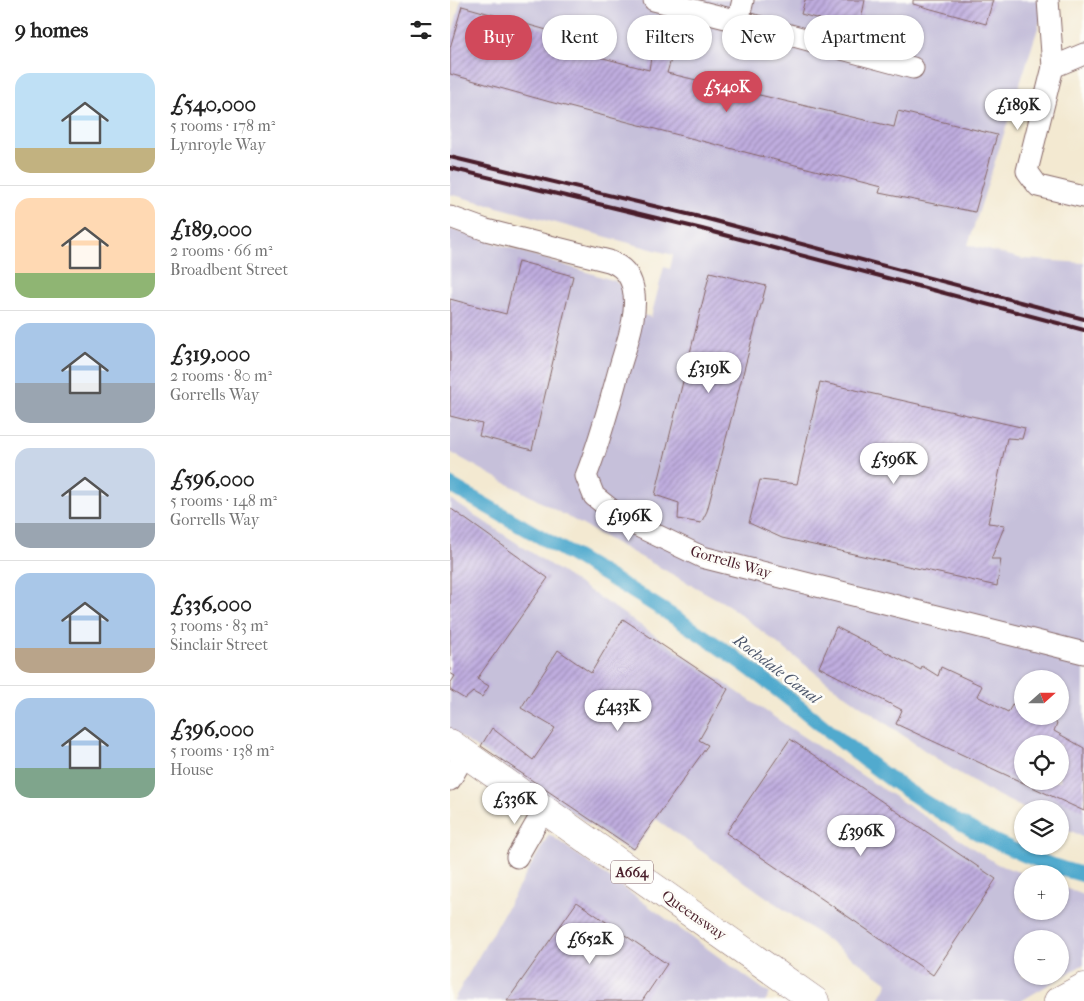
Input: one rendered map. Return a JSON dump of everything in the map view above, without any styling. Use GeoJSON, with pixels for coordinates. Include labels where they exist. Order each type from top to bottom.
{"type":"FeatureCollection","features":[{"type":"Feature","properties":{"kind":"main road","name":"Queensway"},"geometry":{"type":"LineString","coordinates":[[457,748],[814,1001]]}},
{"type":"Feature","properties":{"kind":"main road"},"geometry":{"type":"LineString","coordinates":[[1058,1001],[1084,987]]}},
{"type":"Feature","properties":{"kind":"street"},"geometry":{"type":"LineString","coordinates":[[654,0],[722,17]]}},
{"type":"Feature","properties":{"kind":"street"},"geometry":{"type":"LineString","coordinates":[[739,15],[743,0]]}},
{"type":"Feature","properties":{"kind":"street"},"geometry":{"type":"LineString","coordinates":[[1048,0],[1053,67],[1027,171],[1038,186],[1084,197]]}},
{"type":"Feature","properties":{"kind":"street"},"geometry":{"type":"LineString","coordinates":[[794,36],[913,68]]}},
{"type":"Feature","properties":{"kind":"street"},"geometry":{"type":"LineString","coordinates":[[1053,67],[1084,54]]}},
{"type":"Feature","properties":{"kind":"street","name":"Gorrells Way"},"geometry":{"type":"LineString","coordinates":[[450,217],[486,230],[609,261],[617,264],[627,273],[631,280],[634,296],[632,322],[598,446],[586,476],[594,496],[623,519],[702,556],[1084,653]]}},
{"type":"Feature","properties":{"kind":"street"},"geometry":{"type":"LineString","coordinates":[[450,780],[457,748]]}},
{"type":"Feature","properties":{"kind":"street"},"geometry":{"type":"LineString","coordinates":[[517,857],[544,810]]}},
{"type":"Feature","properties":{"kind":"shaded area"},"geometry":{"type":"Polygon","coordinates":[[[461,0],[1047,0],[968,245],[1023,259],[1084,263],[1084,837],[1069,830],[1069,800],[1014,800],[1014,804],[985,789],[944,764],[831,685],[728,605],[450,452],[450,229],[615,281],[626,291],[624,310],[651,317],[664,267],[670,269],[673,255],[450,194],[450,41],[461,0]]]}},
{"type":"Feature","properties":{"kind":"shaded area"},"geometry":{"type":"Polygon","coordinates":[[[450,499],[602,599],[796,732],[997,864],[1014,870],[1014,920],[1069,920],[1069,889],[1084,895],[1084,964],[1069,973],[1069,930],[1014,930],[1014,985],[1048,985],[1021,1001],[878,1001],[888,983],[656,819],[632,853],[450,730],[450,499]]]}},
{"type":"Feature","properties":{"kind":"shaded area"},"geometry":{"type":"Polygon","coordinates":[[[549,834],[770,994],[765,1001],[453,1001],[549,834]]]}},
{"type":"Feature","properties":{"kind":"building"},"geometry":{"type":"Polygon","coordinates":[[[805,0],[865,0],[862,15],[801,14],[805,0]]]}},
{"type":"Feature","properties":{"kind":"building"},"geometry":{"type":"Polygon","coordinates":[[[913,0],[993,0],[986,24],[913,4],[913,0]]]}},
{"type":"Feature","properties":{"kind":"building"},"geometry":{"type":"Polygon","coordinates":[[[462,6],[494,15],[465,15],[465,60],[532,60],[532,26],[542,29],[542,60],[611,60],[649,70],[651,60],[671,60],[667,73],[894,127],[898,111],[997,135],[975,212],[879,193],[881,187],[550,102],[450,74],[450,48],[462,6]]]}},
{"type":"Feature","properties":{"kind":"building"},"geometry":{"type":"Polygon","coordinates":[[[518,261],[573,276],[532,450],[479,436],[482,424],[450,416],[450,299],[506,314],[518,261]]]}},
{"type":"Feature","properties":{"kind":"building"},"geometry":{"type":"Polygon","coordinates":[[[710,272],[766,286],[707,511],[701,523],[678,519],[679,503],[655,495],[710,272]]]}},
{"type":"Feature","properties":{"kind":"building"},"geometry":{"type":"Polygon","coordinates":[[[820,382],[1025,428],[1022,439],[1007,438],[988,523],[1005,525],[991,559],[1001,559],[997,586],[782,538],[749,523],[760,480],[797,484],[820,382]]]}},
{"type":"Feature","properties":{"kind":"building"},"geometry":{"type":"Polygon","coordinates":[[[450,508],[548,578],[477,679],[489,686],[482,697],[473,692],[465,699],[450,690],[450,684],[455,676],[450,673],[450,508]]]}},
{"type":"Feature","properties":{"kind":"building"},"geometry":{"type":"Polygon","coordinates":[[[623,619],[728,689],[699,740],[708,745],[634,849],[481,746],[492,728],[533,760],[555,728],[521,708],[558,650],[591,673],[623,619]]]}},
{"type":"Feature","properties":{"kind":"building"},"geometry":{"type":"Polygon","coordinates":[[[836,627],[921,670],[922,666],[938,676],[941,667],[982,686],[977,696],[1008,712],[1014,702],[1014,725],[1056,725],[1054,731],[1061,735],[1014,735],[1014,779],[896,724],[902,710],[819,667],[836,627]]]}},
{"type":"Feature","properties":{"kind":"building"},"geometry":{"type":"Polygon","coordinates":[[[790,739],[996,879],[933,975],[726,833],[790,739]]]}},
{"type":"Feature","properties":{"kind":"building"},"geometry":{"type":"Polygon","coordinates":[[[1069,740],[1084,748],[1084,811],[1069,804],[1069,800],[1060,800],[1039,790],[1069,790],[1069,740]]]}},
{"type":"Feature","properties":{"kind":"building"},"geometry":{"type":"Polygon","coordinates":[[[577,902],[667,964],[642,1001],[507,1001],[577,902]]]}},
{"type":"Feature","properties":{"kind":"waterway","name":"Rochdale Canal"},"geometry":{"type":"LineString","coordinates":[[450,485],[591,566],[694,630],[769,683],[889,778],[935,809],[958,823],[1007,847],[1032,858],[1084,875]]}},
{"type":"Feature","properties":{"kind":"railway"},"geometry":{"type":"LineString","coordinates":[[450,157],[704,218],[1084,319]]}},
{"type":"Feature","properties":{"kind":"railway"},"geometry":{"type":"LineString","coordinates":[[450,168],[702,229],[1084,330]]}}]}
